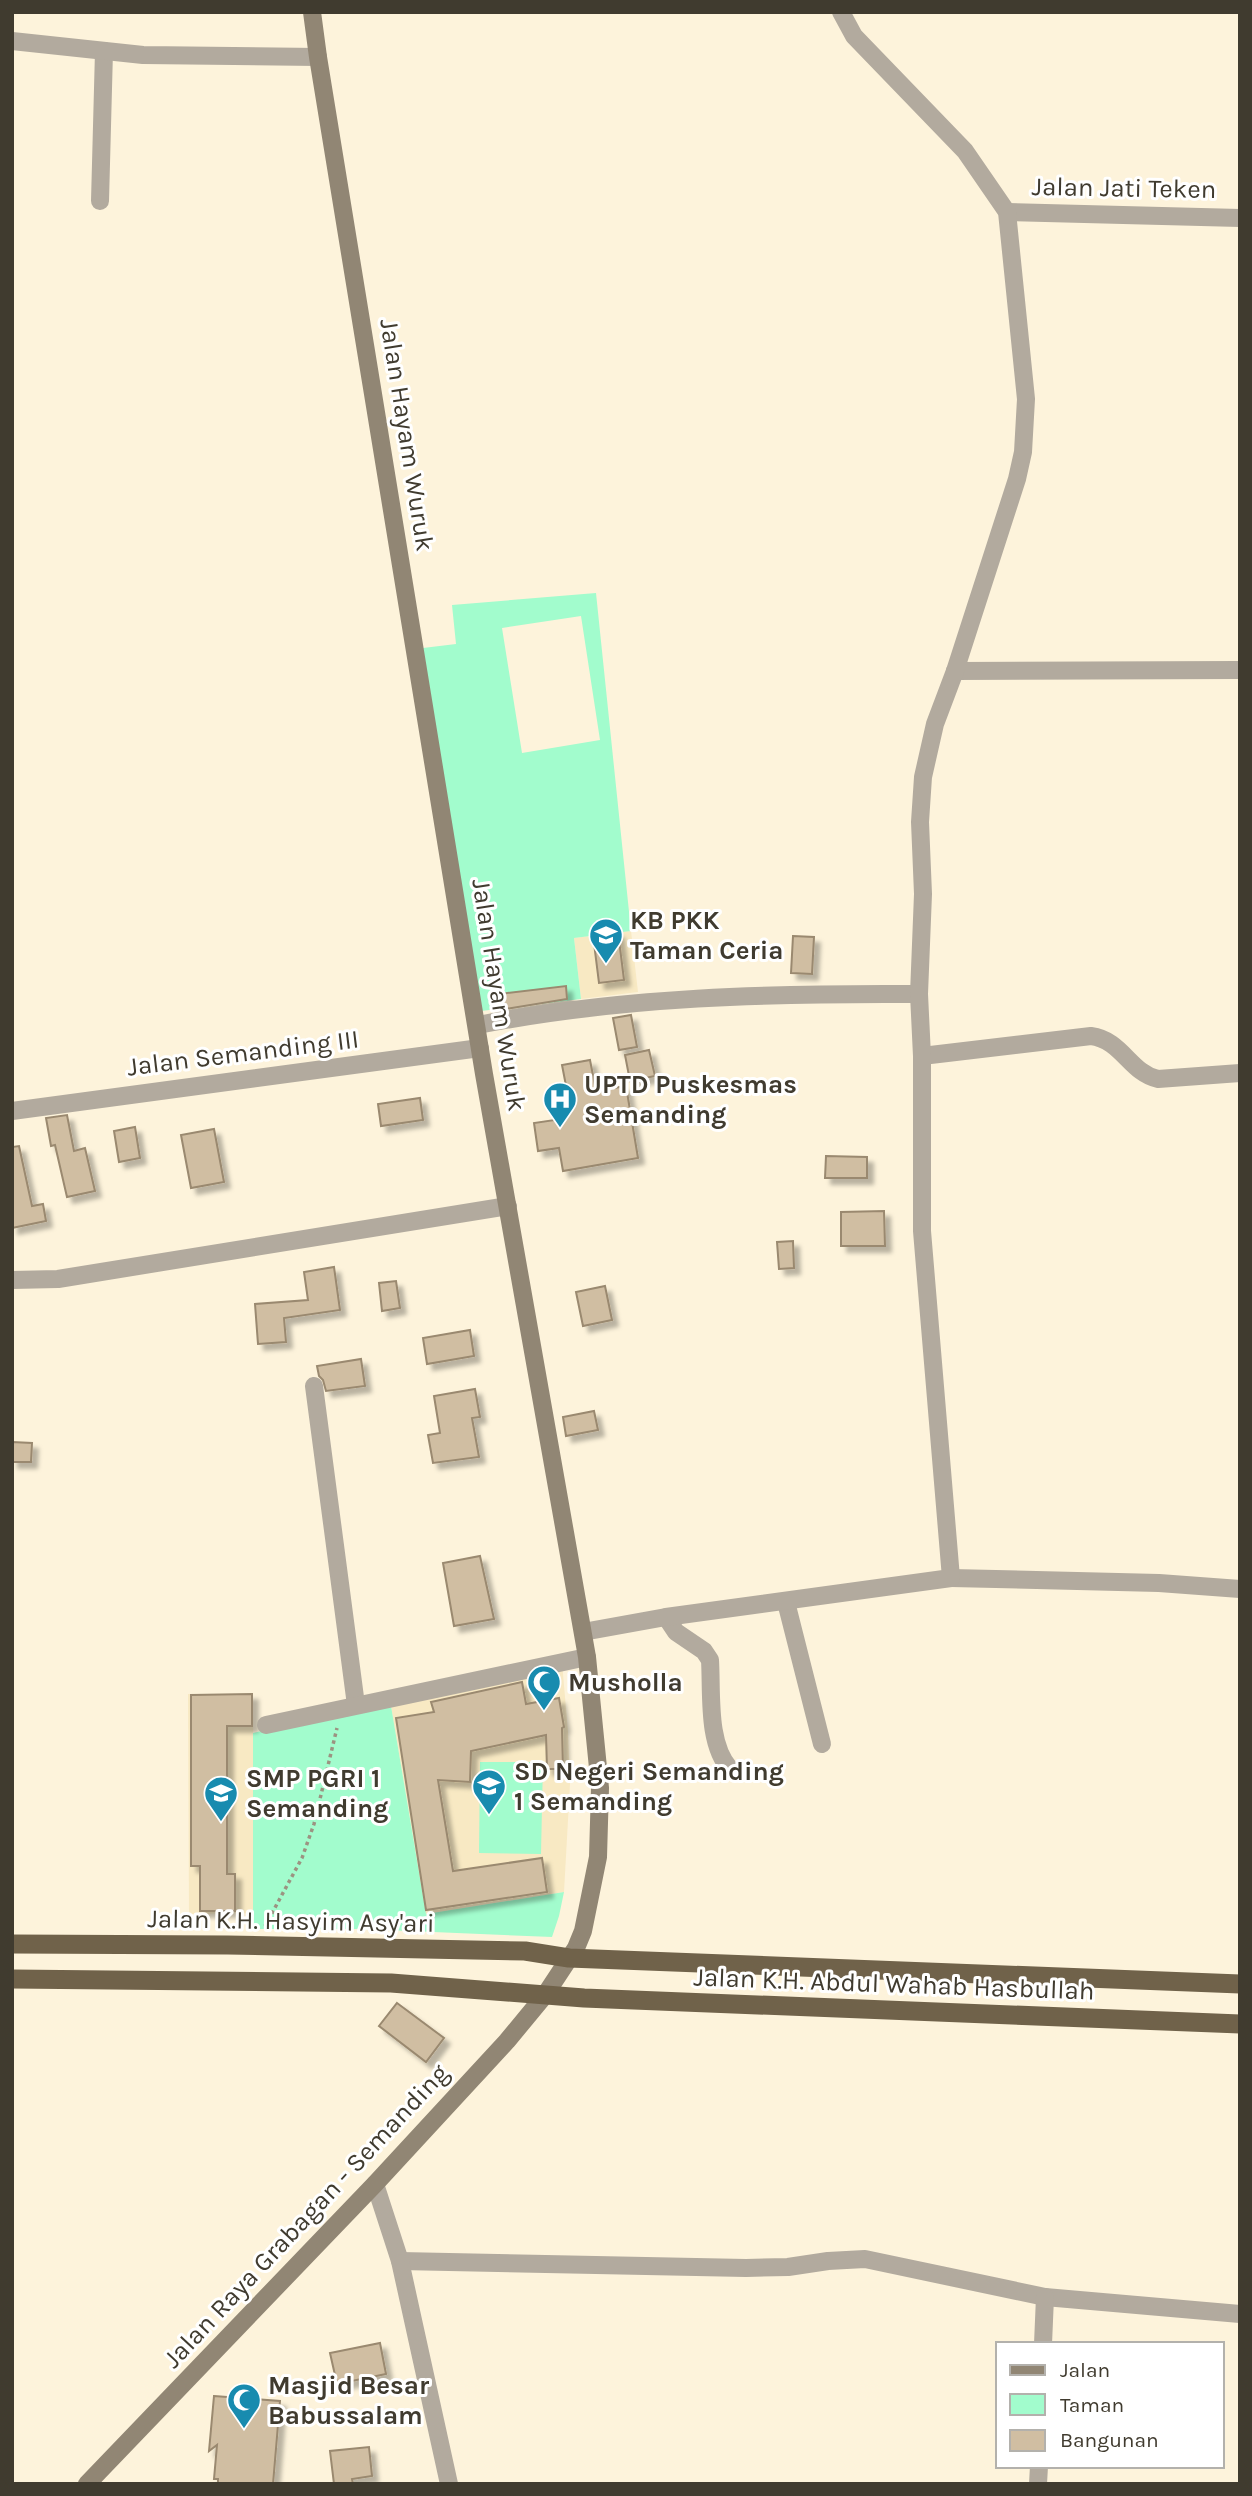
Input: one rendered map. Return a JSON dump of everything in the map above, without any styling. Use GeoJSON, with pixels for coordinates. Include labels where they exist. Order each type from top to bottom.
{"type":"FeatureCollection","features":[{"type":"Feature","properties":{"kind":"highway","name":"Jalan K.H. Hasyim Asy'ari"},"geometry":{"type":"LineString","coordinates":[[12,1944],[252,1945],[525,1951],[569,1958]]}},
{"type":"Feature","properties":{"kind":"highway","name":"Jalan K.H. Abdul Wahab Hasbullah"},"geometry":{"type":"LineString","coordinates":[[569,1958],[1240,1984]]}},
{"type":"Feature","properties":{"kind":"highway"},"geometry":{"type":"LineString","coordinates":[[12,1979],[551,1987]]}},
{"type":"Feature","properties":{"kind":"highway","name":"Jalan K.H. Abdul Wahab Hasbullah"},"geometry":{"type":"LineString","coordinates":[[551,1987],[1240,2024]]}},
{"type":"Feature","properties":{"kind":"main road","name":"Jalan Hayam Wuruk"},"geometry":{"type":"LineString","coordinates":[[313,12],[318,57],[480,1048],[587,1657],[600,1788],[598,1857],[583,1931],[551,1987]]}},
{"type":"Feature","properties":{"kind":"main road","name":"Jalan Raya Grabagan - Semanding"},"geometry":{"type":"LineString","coordinates":[[87,2484],[375,2185],[507,2041],[551,1987]]}},
{"type":"Feature","properties":{"kind":"street"},"geometry":{"type":"LineString","coordinates":[[841,12],[853,36],[965,151],[1007,212],[1026,399],[1023,452],[1017,479],[955,671],[935,724],[923,777],[920,822],[923,894],[919,994],[922,1056],[922,1231],[951,1578]]}},
{"type":"Feature","properties":{"kind":"street"},"geometry":{"type":"LineString","coordinates":[[12,41],[156,56],[318,57]]}},
{"type":"Feature","properties":{"kind":"street"},"geometry":{"type":"LineString","coordinates":[[100,201],[103,51]]}},
{"type":"Feature","properties":{"kind":"street","name":"Jalan Jati Teken"},"geometry":{"type":"LineString","coordinates":[[1007,212],[1240,218]]}},
{"type":"Feature","properties":{"kind":"street"},"geometry":{"type":"LineString","coordinates":[[955,671],[1238,670]]}},
{"type":"Feature","properties":{"kind":"street"},"geometry":{"type":"LineString","coordinates":[[478,1025],[589,1009],[671,1002],[800,993],[919,994]]}},
{"type":"Feature","properties":{"kind":"street"},"geometry":{"type":"LineString","coordinates":[[922,1056],[1091,1036],[1101,1037],[1114,1044],[1148,1077],[1158,1079],[1240,1073]]}},
{"type":"Feature","properties":{"kind":"street","name":"Jalan Semanding III"},"geometry":{"type":"LineString","coordinates":[[12,1111],[480,1048]]}},
{"type":"Feature","properties":{"kind":"street"},"geometry":{"type":"LineString","coordinates":[[12,1280],[58,1279],[508,1206]]}},
{"type":"Feature","properties":{"kind":"street"},"geometry":{"type":"LineString","coordinates":[[314,1386],[356,1704]]}},
{"type":"Feature","properties":{"kind":"street"},"geometry":{"type":"LineString","coordinates":[[583,1632],[951,1578],[1158,1583],[1240,1589]]}},
{"type":"Feature","properties":{"kind":"street"},"geometry":{"type":"LineString","coordinates":[[786,1601],[822,1744]]}},
{"type":"Feature","properties":{"kind":"street"},"geometry":{"type":"LineString","coordinates":[[666,1618],[676,1632],[704,1651],[710,1660],[715,1734],[720,1759],[730,1769]]}},
{"type":"Feature","properties":{"kind":"street"},"geometry":{"type":"LineString","coordinates":[[266,1726],[356,1704],[587,1657]]}},
{"type":"Feature","properties":{"kind":"street"},"geometry":{"type":"LineString","coordinates":[[375,2185],[400,2261],[449,2484]]}},
{"type":"Feature","properties":{"kind":"street"},"geometry":{"type":"LineString","coordinates":[[400,2261],[788,2267],[865,2259],[1045,2297],[1240,2314]]}},
{"type":"Feature","properties":{"kind":"street"},"geometry":{"type":"LineString","coordinates":[[1043,2342],[1045,2297]]}},
{"type":"Feature","properties":{"kind":"path"},"geometry":{"type":"LineString","coordinates":[[252,1945],[273,1915],[302,1858],[314,1824],[337,1727],[356,1704]]}},
{"type":"Feature","properties":{"kind":"shaded area","name":"KB PKK Taman Ceria"},"geometry":{"type":"Polygon","coordinates":[[[631,931],[638,992],[581,999],[574,938],[631,931]]]}},
{"type":"Feature","properties":{"kind":"shaded area","name":"SD Negeri Semanding 1 Semanding"},"geometry":{"type":"Polygon","coordinates":[[[562,1662],[570,1784],[564,1892],[426,1914],[390,1700],[562,1662]]]}},
{"type":"Feature","properties":{"kind":"shaded area","name":"SMP PGRI 1 Semanding"},"geometry":{"type":"Polygon","coordinates":[[[188,1694],[253,1694],[254,1913],[189,1914],[188,1694]]]}},
{"type":"Feature","properties":{"kind":"green space"},"geometry":{"type":"Polygon","coordinates":[[[596,593],[631,931],[574,938],[581,999],[481,1011],[423,648],[456,644],[452,605],[596,593]],[[581,616],[502,628],[522,753],[600,740],[581,616]]]}},
{"type":"Feature","properties":{"kind":"green space"},"geometry":{"type":"Polygon","coordinates":[[[390,1700],[426,1914],[564,1892],[552,1937],[362,1929],[253,1929],[253,1733],[390,1700]]]}},
{"type":"Feature","properties":{"kind":"green space"},"geometry":{"type":"Polygon","coordinates":[[[480,1762],[543,1762],[541,1854],[479,1853],[480,1762]]]}},
{"type":"Feature","properties":{"kind":"building"},"geometry":{"type":"Polygon","coordinates":[[[618,932],[624,980],[599,983],[593,935],[618,932]]]}},
{"type":"Feature","properties":{"kind":"building"},"geometry":{"type":"Polygon","coordinates":[[[793,936],[814,937],[812,974],[791,973],[793,936]]]}},
{"type":"Feature","properties":{"kind":"building"},"geometry":{"type":"Polygon","coordinates":[[[566,986],[567,999],[493,1011],[491,995],[566,986]]]}},
{"type":"Feature","properties":{"kind":"building"},"geometry":{"type":"Polygon","coordinates":[[[631,1015],[637,1047],[619,1050],[613,1018],[631,1015]]]}},
{"type":"Feature","properties":{"kind":"building"},"geometry":{"type":"Polygon","coordinates":[[[649,1050],[655,1076],[630,1081],[625,1055],[649,1050]]]}},
{"type":"Feature","properties":{"kind":"building","name":"UPTD Puskesmas Semanding"},"geometry":{"type":"Polygon","coordinates":[[[590,1060],[596,1091],[626,1086],[638,1158],[563,1171],[559,1148],[538,1151],[534,1123],[555,1120],[552,1099],[568,1096],[562,1065],[590,1060]]]}},
{"type":"Feature","properties":{"kind":"building"},"geometry":{"type":"Polygon","coordinates":[[[420,1098],[423,1120],[381,1126],[378,1104],[420,1098]]]}},
{"type":"Feature","properties":{"kind":"building"},"geometry":{"type":"Polygon","coordinates":[[[67,1115],[74,1151],[85,1148],[95,1191],[67,1197],[55,1145],[51,1146],[46,1118],[67,1115]]]}},
{"type":"Feature","properties":{"kind":"building"},"geometry":{"type":"Polygon","coordinates":[[[135,1127],[140,1158],[119,1162],[114,1131],[135,1127]]]}},
{"type":"Feature","properties":{"kind":"building"},"geometry":{"type":"Polygon","coordinates":[[[214,1129],[224,1182],[191,1188],[181,1135],[214,1129]]]}},
{"type":"Feature","properties":{"kind":"building"},"geometry":{"type":"Polygon","coordinates":[[[19,1146],[32,1206],[43,1204],[46,1221],[12,1228],[12,1147],[19,1146]]]}},
{"type":"Feature","properties":{"kind":"building"},"geometry":{"type":"Polygon","coordinates":[[[826,1156],[867,1157],[867,1178],[825,1178],[826,1156]]]}},
{"type":"Feature","properties":{"kind":"building"},"geometry":{"type":"Polygon","coordinates":[[[884,1211],[885,1246],[841,1246],[841,1212],[884,1211]]]}},
{"type":"Feature","properties":{"kind":"building"},"geometry":{"type":"Polygon","coordinates":[[[793,1241],[794,1268],[779,1269],[777,1242],[793,1241]]]}},
{"type":"Feature","properties":{"kind":"building"},"geometry":{"type":"Polygon","coordinates":[[[334,1267],[340,1310],[284,1318],[286,1342],[258,1344],[255,1304],[308,1300],[304,1272],[334,1267]]]}},
{"type":"Feature","properties":{"kind":"building"},"geometry":{"type":"Polygon","coordinates":[[[396,1281],[400,1308],[382,1311],[379,1283],[396,1281]]]}},
{"type":"Feature","properties":{"kind":"building"},"geometry":{"type":"Polygon","coordinates":[[[605,1286],[612,1320],[583,1326],[576,1292],[605,1286]]]}},
{"type":"Feature","properties":{"kind":"building"},"geometry":{"type":"Polygon","coordinates":[[[470,1330],[474,1356],[427,1364],[423,1338],[470,1330]]]}},
{"type":"Feature","properties":{"kind":"building"},"geometry":{"type":"Polygon","coordinates":[[[361,1359],[365,1386],[326,1391],[317,1366],[361,1359]]]}},
{"type":"Feature","properties":{"kind":"building"},"geometry":{"type":"Polygon","coordinates":[[[475,1389],[480,1417],[472,1418],[479,1457],[433,1463],[428,1435],[440,1433],[434,1396],[475,1389]]]}},
{"type":"Feature","properties":{"kind":"building"},"geometry":{"type":"Polygon","coordinates":[[[594,1411],[598,1430],[566,1436],[563,1417],[594,1411]]]}},
{"type":"Feature","properties":{"kind":"building"},"geometry":{"type":"Polygon","coordinates":[[[12,1442],[32,1443],[31,1462],[12,1462],[12,1442]]]}},
{"type":"Feature","properties":{"kind":"building"},"geometry":{"type":"Polygon","coordinates":[[[480,1556],[494,1619],[454,1626],[443,1563],[480,1556]]]}},
{"type":"Feature","properties":{"kind":"building"},"geometry":{"type":"Polygon","coordinates":[[[522,1682],[526,1704],[559,1698],[564,1727],[563,1769],[547,1769],[546,1735],[471,1751],[470,1782],[438,1780],[453,1871],[542,1858],[547,1892],[426,1910],[396,1718],[434,1712],[431,1702],[522,1682]]]}},
{"type":"Feature","properties":{"kind":"building"},"geometry":{"type":"Polygon","coordinates":[[[252,1694],[252,1726],[227,1726],[227,1874],[235,1874],[235,1911],[200,1911],[200,1866],[191,1866],[191,1695],[252,1694]]]}},
{"type":"Feature","properties":{"kind":"building"},"geometry":{"type":"Polygon","coordinates":[[[397,2003],[444,2038],[426,2062],[379,2026],[397,2003]]]}},
{"type":"Feature","properties":{"kind":"building"},"geometry":{"type":"Polygon","coordinates":[[[380,2343],[386,2374],[337,2384],[330,2353],[380,2343]]]}},
{"type":"Feature","properties":{"kind":"building","name":"Masjid Besar Babussalam"},"geometry":{"type":"Polygon","coordinates":[[[214,2396],[280,2401],[273,2484],[218,2484],[218,2479],[214,2479],[217,2445],[209,2451],[214,2396]]]}},
{"type":"Feature","properties":{"kind":"building"},"geometry":{"type":"Polygon","coordinates":[[[369,2447],[372,2476],[352,2479],[353,2484],[334,2484],[330,2451],[369,2447]]]}},
{"type":"Feature","properties":{"kind":"place","name":"KB PKK Taman Ceria"},"geometry":{"type":"Point","coordinates":[606,965]}},
{"type":"Feature","properties":{"kind":"place","name":"UPTD Puskesmas Semanding"},"geometry":{"type":"Point","coordinates":[560,1129]}},
{"type":"Feature","properties":{"kind":"place","name":"Musholla"},"geometry":{"type":"Point","coordinates":[544,1712]}},
{"type":"Feature","properties":{"kind":"place","name":"SD Negeri Semanding 1 Semanding"},"geometry":{"type":"Point","coordinates":[489,1816]}},
{"type":"Feature","properties":{"kind":"place","name":"SMP PGRI 1 Semanding"},"geometry":{"type":"Point","coordinates":[221,1823]}},
{"type":"Feature","properties":{"kind":"place","name":"Masjid Besar Babussalam"},"geometry":{"type":"Point","coordinates":[244,2430]}}]}
